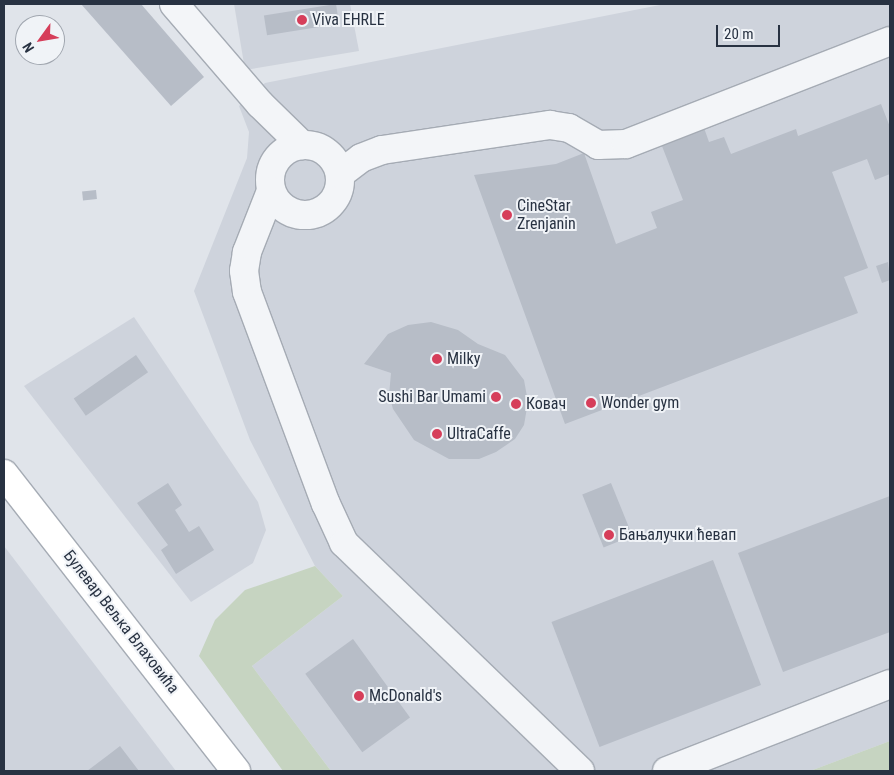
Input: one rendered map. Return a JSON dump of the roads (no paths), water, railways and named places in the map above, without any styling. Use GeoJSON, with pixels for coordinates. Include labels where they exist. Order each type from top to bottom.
{"type":"FeatureCollection","features":[{"type":"Feature","properties":{"kind":"main road","name":"Булевар Вељка Влаховића"},"geometry":{"type":"LineString","coordinates":[[4,474],[236,771]]}},
{"type":"Feature","properties":{"kind":"street"},"geometry":{"type":"LineString","coordinates":[[174,4],[301,150],[337,165],[340,174],[338,192],[328,207],[311,215],[278,200],[270,173],[301,150],[382,150],[550,125],[569,128],[598,145],[626,144],[890,42]]}},
{"type":"Feature","properties":{"kind":"street"},"geometry":{"type":"LineString","coordinates":[[340,174],[360,158],[382,150]]}},
{"type":"Feature","properties":{"kind":"street"},"geometry":{"type":"LineString","coordinates":[[278,200],[253,234],[244,271],[247,292],[326,504],[344,543],[580,771]]}},
{"type":"Feature","properties":{"kind":"street"},"geometry":{"type":"LineString","coordinates":[[668,771],[890,684]]}},
{"type":"Feature","properties":{"kind":"place","name":"Viva EHRLE"},"geometry":{"type":"Point","coordinates":[302,20]}},
{"type":"Feature","properties":{"kind":"place","name":"CineStar Zrenjanin"},"geometry":{"type":"Point","coordinates":[507,215]}},
{"type":"Feature","properties":{"kind":"place","name":"Milky"},"geometry":{"type":"Point","coordinates":[437,359]}},
{"type":"Feature","properties":{"kind":"place","name":"Sushi Bar Umami"},"geometry":{"type":"Point","coordinates":[496,397]}},
{"type":"Feature","properties":{"kind":"place","name":"Wonder gym"},"geometry":{"type":"Point","coordinates":[591,403]}},
{"type":"Feature","properties":{"kind":"place","name":"Ковач"},"geometry":{"type":"Point","coordinates":[516,404]}},
{"type":"Feature","properties":{"kind":"place","name":"UltraCaffe"},"geometry":{"type":"Point","coordinates":[437,434]}},
{"type":"Feature","properties":{"kind":"place","name":"Бањалучки ћевап"},"geometry":{"type":"Point","coordinates":[609,535]}},
{"type":"Feature","properties":{"kind":"place","name":"McDonald's"},"geometry":{"type":"Point","coordinates":[359,696]}}]}
